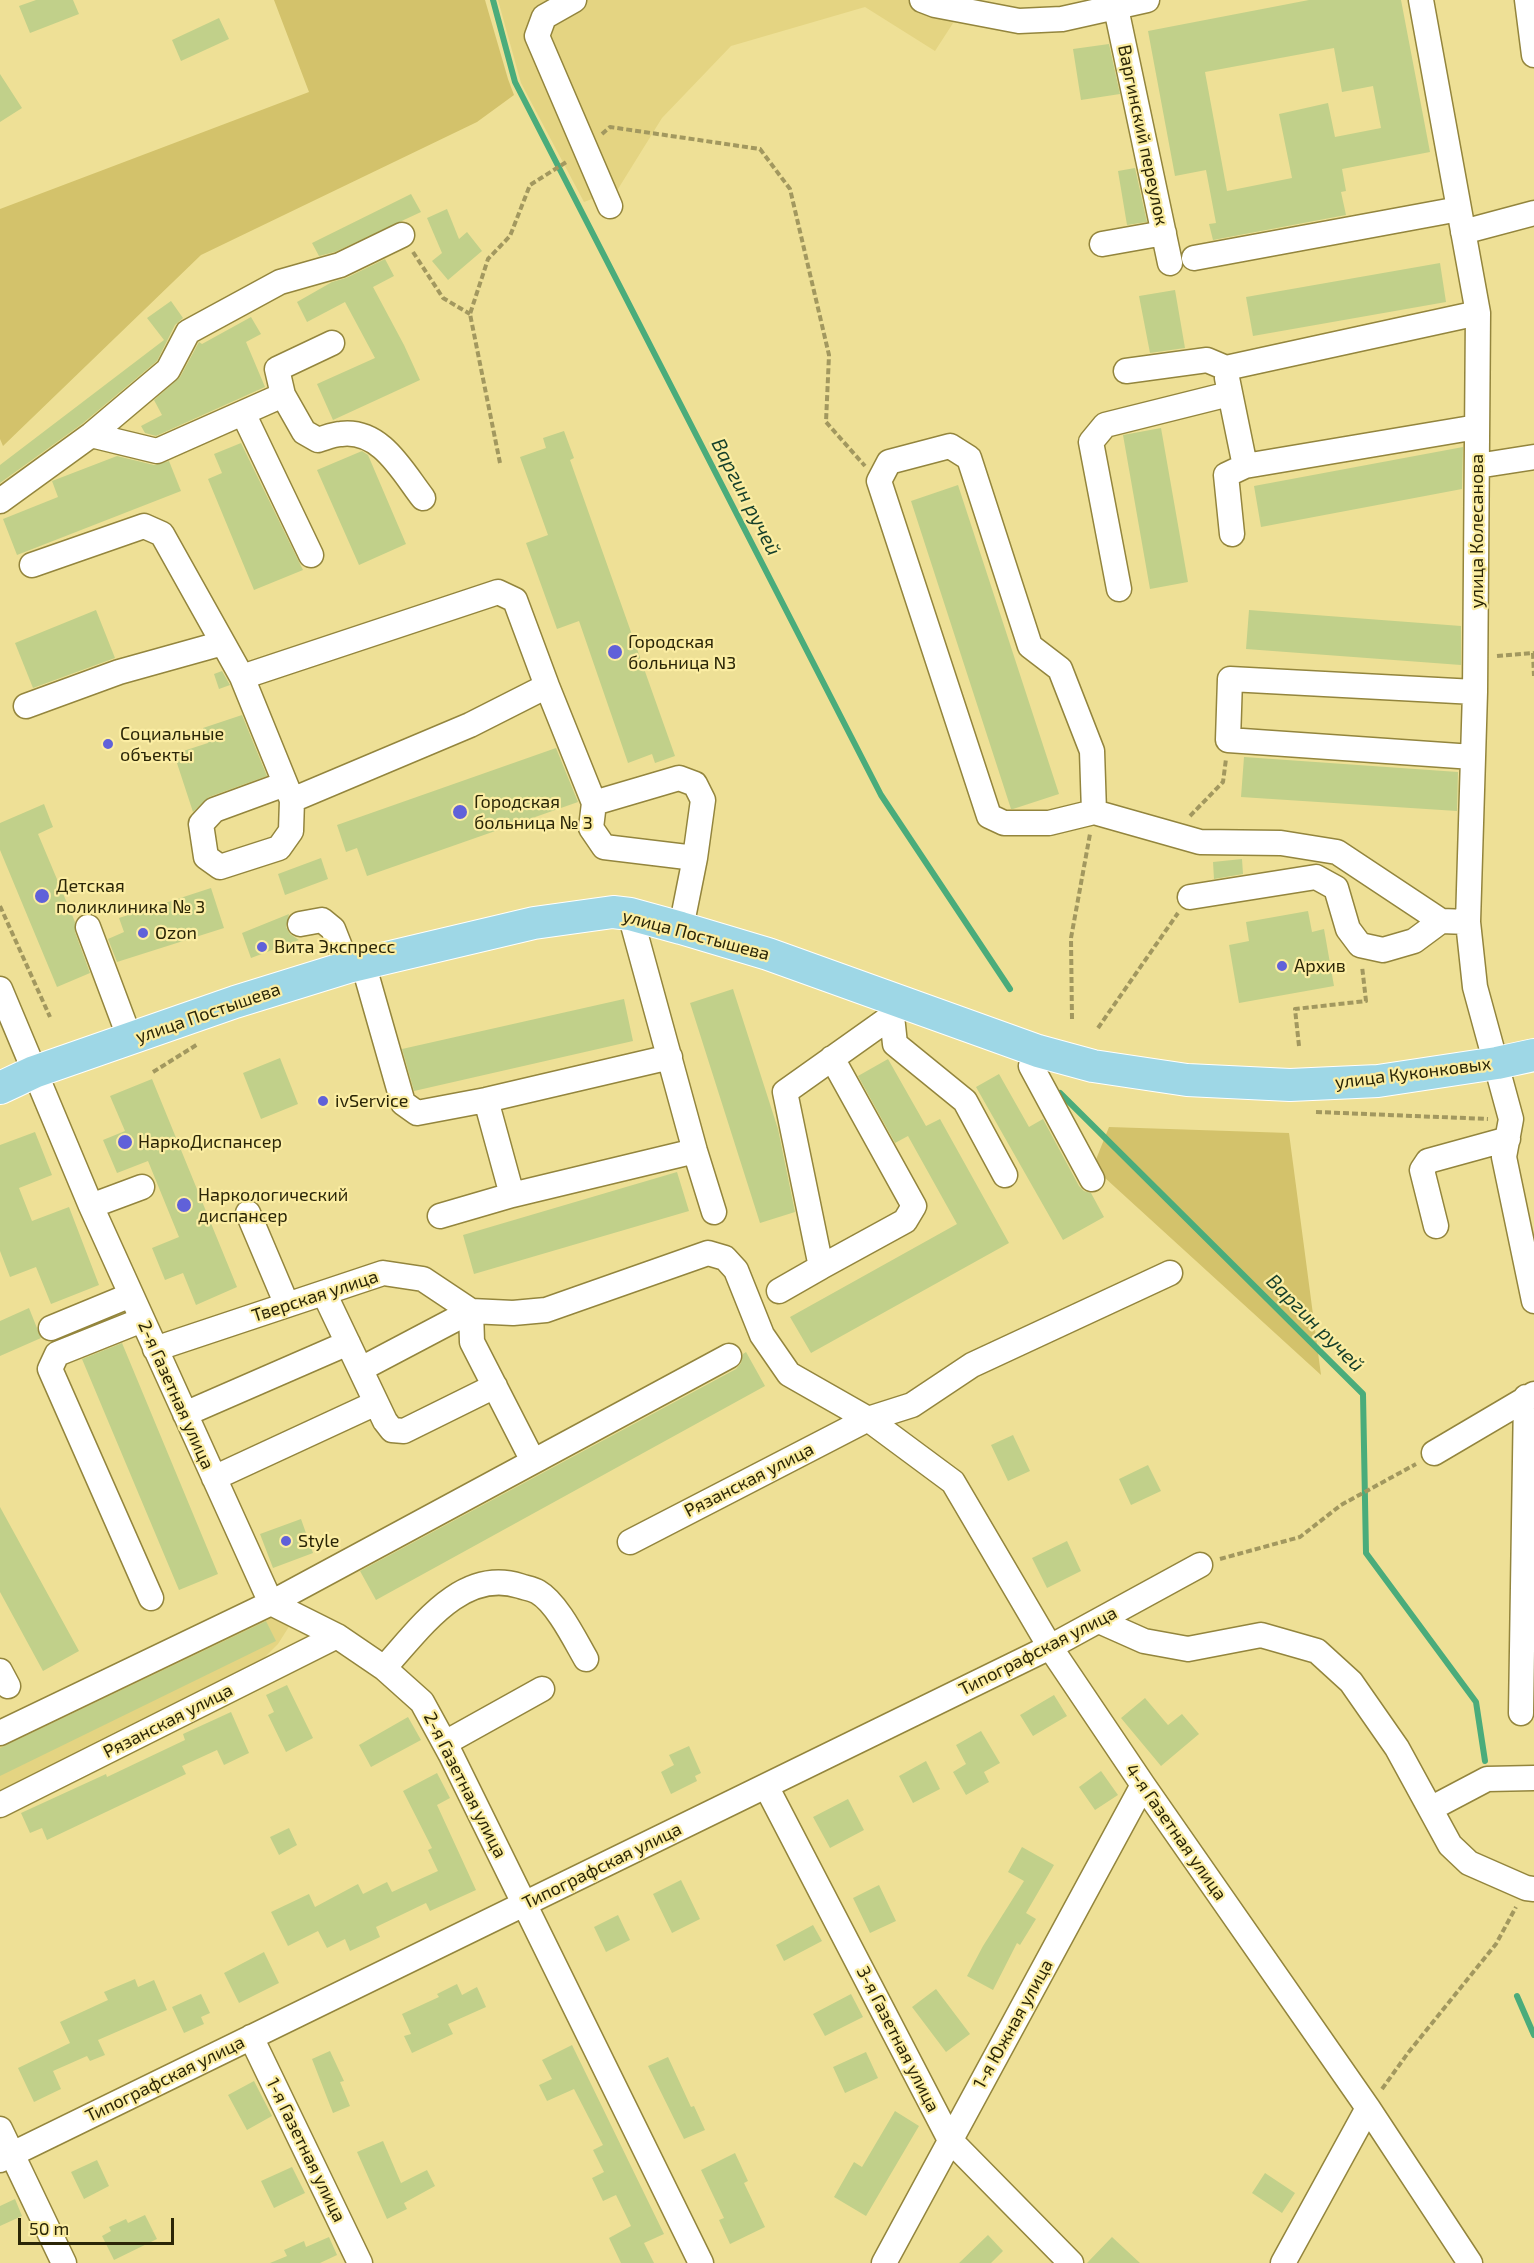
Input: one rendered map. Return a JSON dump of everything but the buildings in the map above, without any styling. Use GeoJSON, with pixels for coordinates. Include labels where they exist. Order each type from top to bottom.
{"type":"FeatureCollection","features":[{"type":"Feature","properties":{"kind":"main road","name":"улица Постышева"},"geometry":{"type":"LineString","coordinates":[[0,1088],[34,1072],[235,1002],[356,965],[534,922],[613,912],[630,914],[768,954],[896,1008],[1093,1066],[1186,1080],[1290,1085]]}},
{"type":"Feature","properties":{"kind":"main road","name":"улица Куконковых"},"geometry":{"type":"LineString","coordinates":[[1290,1085],[1378,1081],[1497,1064],[1534,1055]]}},
{"type":"Feature","properties":{"kind":"street"},"geometry":{"type":"LineString","coordinates":[[574,0],[544,17],[537,36],[610,206]]}},
{"type":"Feature","properties":{"kind":"street"},"geometry":{"type":"LineString","coordinates":[[922,0],[1019,21],[1062,19],[1147,0]]}},
{"type":"Feature","properties":{"kind":"street","name":"улица Колесанова"},"geometry":{"type":"LineString","coordinates":[[1421,0],[1478,314],[1476,658],[1468,922],[1475,987],[1510,1119],[1504,1157],[1534,1301]]}},
{"type":"Feature","properties":{"kind":"street"},"geometry":{"type":"LineString","coordinates":[[1527,0],[1534,55]]}},
{"type":"Feature","properties":{"kind":"street","name":"Варгинский переулок"},"geometry":{"type":"LineString","coordinates":[[1116,8],[1170,263]]}},
{"type":"Feature","properties":{"kind":"street"},"geometry":{"type":"LineString","coordinates":[[1194,258],[1534,213]]}},
{"type":"Feature","properties":{"kind":"street"},"geometry":{"type":"LineString","coordinates":[[1102,244],[1164,233]]}},
{"type":"Feature","properties":{"kind":"street"},"geometry":{"type":"LineString","coordinates":[[0,501],[91,435],[168,370],[189,332],[280,282],[340,265],[402,235]]}},
{"type":"Feature","properties":{"kind":"street"},"geometry":{"type":"LineString","coordinates":[[1126,370],[1207,360],[1226,368],[1478,314]]}},
{"type":"Feature","properties":{"kind":"street"},"geometry":{"type":"LineString","coordinates":[[332,343],[277,369],[283,395],[304,432],[318,440],[341,433],[359,435],[384,447],[423,498]]}},
{"type":"Feature","properties":{"kind":"street"},"geometry":{"type":"LineString","coordinates":[[1226,368],[1229,394],[1245,466]]}},
{"type":"Feature","properties":{"kind":"street"},"geometry":{"type":"LineString","coordinates":[[1119,589],[1091,442],[1105,425],[1229,394]]}},
{"type":"Feature","properties":{"kind":"street"},"geometry":{"type":"LineString","coordinates":[[91,435],[157,451],[283,395]]}},
{"type":"Feature","properties":{"kind":"street"},"geometry":{"type":"LineString","coordinates":[[243,413],[311,555]]}},
{"type":"Feature","properties":{"kind":"street"},"geometry":{"type":"LineString","coordinates":[[1233,534],[1226,475],[1245,466],[1477,427]]}},
{"type":"Feature","properties":{"kind":"street"},"geometry":{"type":"LineString","coordinates":[[1094,812],[1092,751],[1060,669],[1030,646],[969,459],[950,446],[889,462],[879,481],[989,816],[1004,823],[1050,823],[1094,812],[1200,842],[1281,843],[1337,852],[1441,921],[1468,922]]}},
{"type":"Feature","properties":{"kind":"street"},"geometry":{"type":"LineString","coordinates":[[1477,466],[1534,457]]}},
{"type":"Feature","properties":{"kind":"street"},"geometry":{"type":"LineString","coordinates":[[32,565],[144,526],[162,534],[242,677],[288,792],[470,725],[547,686]]}},
{"type":"Feature","properties":{"kind":"street"},"geometry":{"type":"LineString","coordinates":[[242,677],[498,592],[515,600],[594,803],[591,828],[604,847],[695,858]]}},
{"type":"Feature","properties":{"kind":"street"},"geometry":{"type":"LineString","coordinates":[[26,706],[119,672],[223,643]]}},
{"type":"Feature","properties":{"kind":"street"},"geometry":{"type":"LineString","coordinates":[[1473,757],[1228,740],[1230,679],[1475,692]]}},
{"type":"Feature","properties":{"kind":"street"},"geometry":{"type":"LineString","coordinates":[[594,803],[679,778],[695,784],[703,800],[695,858],[681,928]]}},
{"type":"Feature","properties":{"kind":"street"},"geometry":{"type":"LineString","coordinates":[[1190,897],[1316,877],[1336,888],[1348,929],[1360,945],[1383,950],[1414,941],[1441,921]]}},
{"type":"Feature","properties":{"kind":"street"},"geometry":{"type":"LineString","coordinates":[[630,914],[714,1212]]}},
{"type":"Feature","properties":{"kind":"street"},"geometry":{"type":"LineString","coordinates":[[300,924],[322,920],[333,929],[356,965],[403,1103],[417,1113],[486,1100],[670,1057]]}},
{"type":"Feature","properties":{"kind":"street"},"geometry":{"type":"LineString","coordinates":[[88,927],[130,1039]]}},
{"type":"Feature","properties":{"kind":"street","name":"2-я Газетная улица"},"geometry":{"type":"LineString","coordinates":[[0,989],[142,1320],[271,1602],[337,1636],[384,1668],[422,1702],[525,1903],[701,2263]]}},
{"type":"Feature","properties":{"kind":"street"},"geometry":{"type":"LineString","coordinates":[[821,1267],[785,1092],[896,1008]]}},
{"type":"Feature","properties":{"kind":"street"},"geometry":{"type":"LineString","coordinates":[[896,1008],[895,1044],[965,1101],[1005,1175]]}},
{"type":"Feature","properties":{"kind":"street"},"geometry":{"type":"LineString","coordinates":[[1038,1051],[1030,1066],[1092,1179]]}},
{"type":"Feature","properties":{"kind":"street"},"geometry":{"type":"LineString","coordinates":[[779,1291],[905,1221],[914,1206],[832,1058]]}},
{"type":"Feature","properties":{"kind":"street"},"geometry":{"type":"LineString","coordinates":[[486,1100],[512,1195]]}},
{"type":"Feature","properties":{"kind":"street"},"geometry":{"type":"LineString","coordinates":[[1436,1226],[1422,1170],[1428,1161],[1508,1139]]}},
{"type":"Feature","properties":{"kind":"street"},"geometry":{"type":"LineString","coordinates":[[441,1216],[512,1195],[695,1151]]}},
{"type":"Feature","properties":{"kind":"street"},"geometry":{"type":"LineString","coordinates":[[92,1206],[142,1187]]}},
{"type":"Feature","properties":{"kind":"street"},"geometry":{"type":"LineString","coordinates":[[248,1213],[287,1305]]}},
{"type":"Feature","properties":{"kind":"street","name":"4-я Газетная улица"},"geometry":{"type":"LineString","coordinates":[[471,1311],[513,1313],[546,1310],[708,1253],[725,1257],[736,1270],[762,1335],[789,1374],[867,1419],[953,1482],[1050,1647],[1143,1785],[1368,2108],[1470,2263]]}},
{"type":"Feature","properties":{"kind":"street","name":"Тверская улица"},"geometry":{"type":"LineString","coordinates":[[155,1349],[383,1273],[423,1279],[471,1311]]}},
{"type":"Feature","properties":{"kind":"street","name":"Рязанская улица"},"geometry":{"type":"LineString","coordinates":[[630,1542],[867,1419],[912,1405],[972,1365],[1170,1273]]}},
{"type":"Feature","properties":{"kind":"street"},"geometry":{"type":"LineString","coordinates":[[324,1293],[376,1403],[392,1430],[404,1431],[495,1386]]}},
{"type":"Feature","properties":{"kind":"street"},"geometry":{"type":"LineString","coordinates":[[51,1328],[131,1295]]}},
{"type":"Feature","properties":{"kind":"street"},"geometry":{"type":"LineString","coordinates":[[361,1369],[471,1311],[472,1342],[533,1461]]}},
{"type":"Feature","properties":{"kind":"street"},"geometry":{"type":"LineString","coordinates":[[142,1320],[57,1354],[50,1369],[151,1598]]}},
{"type":"Feature","properties":{"kind":"street"},"geometry":{"type":"LineString","coordinates":[[185,1414],[348,1343]]}},
{"type":"Feature","properties":{"kind":"street"},"geometry":{"type":"LineString","coordinates":[[0,1733],[271,1602],[729,1356]]}},
{"type":"Feature","properties":{"kind":"street"},"geometry":{"type":"LineString","coordinates":[[1434,1453],[1530,1395]]}},
{"type":"Feature","properties":{"kind":"street"},"geometry":{"type":"LineString","coordinates":[[1521,1713],[1530,1395]]}},
{"type":"Feature","properties":{"kind":"street"},"geometry":{"type":"LineString","coordinates":[[214,1478],[376,1403]]}},
{"type":"Feature","properties":{"kind":"street","name":"Типографская улица"},"geometry":{"type":"LineString","coordinates":[[6,2157],[1050,1647],[1200,1565]]}},
{"type":"Feature","properties":{"kind":"street"},"geometry":{"type":"LineString","coordinates":[[384,1668],[445,1603],[471,1587],[505,1581],[538,1592],[561,1615],[586,1659]]}},
{"type":"Feature","properties":{"kind":"street"},"geometry":{"type":"LineString","coordinates":[[1099,1621],[1144,1641],[1188,1649],[1261,1635],[1317,1651],[1351,1682],[1397,1748],[1432,1808],[1450,1845],[1469,1863],[1530,1888]]}},
{"type":"Feature","properties":{"kind":"street","name":"Рязанская улица"},"geometry":{"type":"LineString","coordinates":[[0,1805],[337,1636]]}},
{"type":"Feature","properties":{"kind":"street"},"geometry":{"type":"LineString","coordinates":[[445,1743],[542,1689]]}},
{"type":"Feature","properties":{"kind":"street"},"geometry":{"type":"LineString","coordinates":[[1432,1808],[1487,1779],[1534,1778]]}},
{"type":"Feature","properties":{"kind":"street","name":"1-я Южная улица"},"geometry":{"type":"LineString","coordinates":[[884,2263],[1143,1785]]}},
{"type":"Feature","properties":{"kind":"street","name":"3-я Газетная улица"},"geometry":{"type":"LineString","coordinates":[[766,1786],[950,2140],[1071,2263]]}},
{"type":"Feature","properties":{"kind":"street","name":"1-я Газетная улица"},"geometry":{"type":"LineString","coordinates":[[251,2037],[360,2263]]}},
{"type":"Feature","properties":{"kind":"street"},"geometry":{"type":"LineString","coordinates":[[1283,2263],[1368,2108]]}},
{"type":"Feature","properties":{"kind":"street"},"geometry":{"type":"LineString","coordinates":[[0,2129],[6,2157],[64,2263]]}},
{"type":"Feature","properties":{"kind":"path"},"geometry":{"type":"LineString","coordinates":[[500,462],[470,314],[488,259],[510,236],[530,185],[559,168],[610,127],[760,149],[790,189],[793,200],[829,355],[826,422],[879,481]]}},
{"type":"Feature","properties":{"kind":"path"},"geometry":{"type":"LineString","coordinates":[[402,235],[443,298],[470,314]]}},
{"type":"Feature","properties":{"kind":"path"},"geometry":{"type":"LineString","coordinates":[[1476,658],[1533,653],[1534,676]]}},
{"type":"Feature","properties":{"kind":"path"},"geometry":{"type":"LineString","coordinates":[[1172,834],[1223,782],[1228,740]]}},
{"type":"Feature","properties":{"kind":"path"},"geometry":{"type":"LineString","coordinates":[[1072,1019],[1071,938],[1094,812]]}},
{"type":"Feature","properties":{"kind":"path"},"geometry":{"type":"LineString","coordinates":[[1098,1028],[1190,897]]}},
{"type":"Feature","properties":{"kind":"path"},"geometry":{"type":"LineString","coordinates":[[0,906],[50,1017]]}},
{"type":"Feature","properties":{"kind":"path"},"geometry":{"type":"LineString","coordinates":[[1299,1046],[1295,1009],[1366,1001],[1360,945]]}},
{"type":"Feature","properties":{"kind":"path"},"geometry":{"type":"LineString","coordinates":[[1200,1565],[1299,1537],[1341,1505],[1434,1453]]}},
{"type":"Feature","properties":{"kind":"path"},"geometry":{"type":"LineString","coordinates":[[1368,2108],[1408,2053],[1496,1944],[1530,1888]]}},
{"type":"Feature","properties":{"kind":"shaded area"},"geometry":{"type":"Polygon","coordinates":[[[274,0],[485,0],[514,95],[477,122],[201,255],[3,446],[0,439],[0,209],[309,92],[274,0]]]}},
{"type":"Feature","properties":{"kind":"shaded area"},"geometry":{"type":"Polygon","coordinates":[[[498,0],[957,0],[957,17],[935,51],[865,7],[731,46],[662,118],[618,189],[584,202],[521,83],[498,0]]]}},
{"type":"Feature","properties":{"kind":"shaded area"},"geometry":{"type":"Polygon","coordinates":[[[1109,1127],[1289,1133],[1321,1375],[1093,1167],[1109,1127]]]}},
{"type":"Feature","properties":{"kind":"shaded area"},"geometry":{"type":"Polygon","coordinates":[[[276,1605],[290,1625],[278,1644],[250,1672],[0,1791],[0,1735],[276,1605]]]}},
{"type":"Feature","properties":{"kind":"waterway","name":"Варгин ручей"},"geometry":{"type":"LineString","coordinates":[[493,0],[515,82],[881,795],[1010,989]]}},
{"type":"Feature","properties":{"kind":"waterway","name":"Варгин ручей"},"geometry":{"type":"LineString","coordinates":[[1060,1093],[1363,1394],[1366,1553],[1476,1702],[1485,1761]]}},
{"type":"Feature","properties":{"kind":"waterway","name":"Варгин ручей"},"geometry":{"type":"LineString","coordinates":[[1517,1996],[1534,2035]]}},
{"type":"Feature","properties":{"kind":"place","name":"Городская больница N3"},"geometry":{"type":"Point","coordinates":[615,652]}},
{"type":"Feature","properties":{"kind":"place","name":"Социальные объекты"},"geometry":{"type":"Point","coordinates":[108,744]}},
{"type":"Feature","properties":{"kind":"place","name":"Городская больница № 3"},"geometry":{"type":"Point","coordinates":[460,812]}},
{"type":"Feature","properties":{"kind":"place","name":"Детская поликлиника № 3"},"geometry":{"type":"Point","coordinates":[42,896]}},
{"type":"Feature","properties":{"kind":"place","name":"Ozon"},"geometry":{"type":"Point","coordinates":[143,933]}},
{"type":"Feature","properties":{"kind":"place","name":"Вита Экспресс"},"geometry":{"type":"Point","coordinates":[262,947]}},
{"type":"Feature","properties":{"kind":"place","name":"Архив"},"geometry":{"type":"Point","coordinates":[1282,966]}},
{"type":"Feature","properties":{"kind":"place","name":"ivService"},"geometry":{"type":"Point","coordinates":[323,1101]}},
{"type":"Feature","properties":{"kind":"place","name":"НаркоДиспансер"},"geometry":{"type":"Point","coordinates":[125,1142]}},
{"type":"Feature","properties":{"kind":"place","name":"Наркологический диспансер"},"geometry":{"type":"Point","coordinates":[184,1205]}},
{"type":"Feature","properties":{"kind":"place","name":"Style"},"geometry":{"type":"Point","coordinates":[286,1541]}}]}
